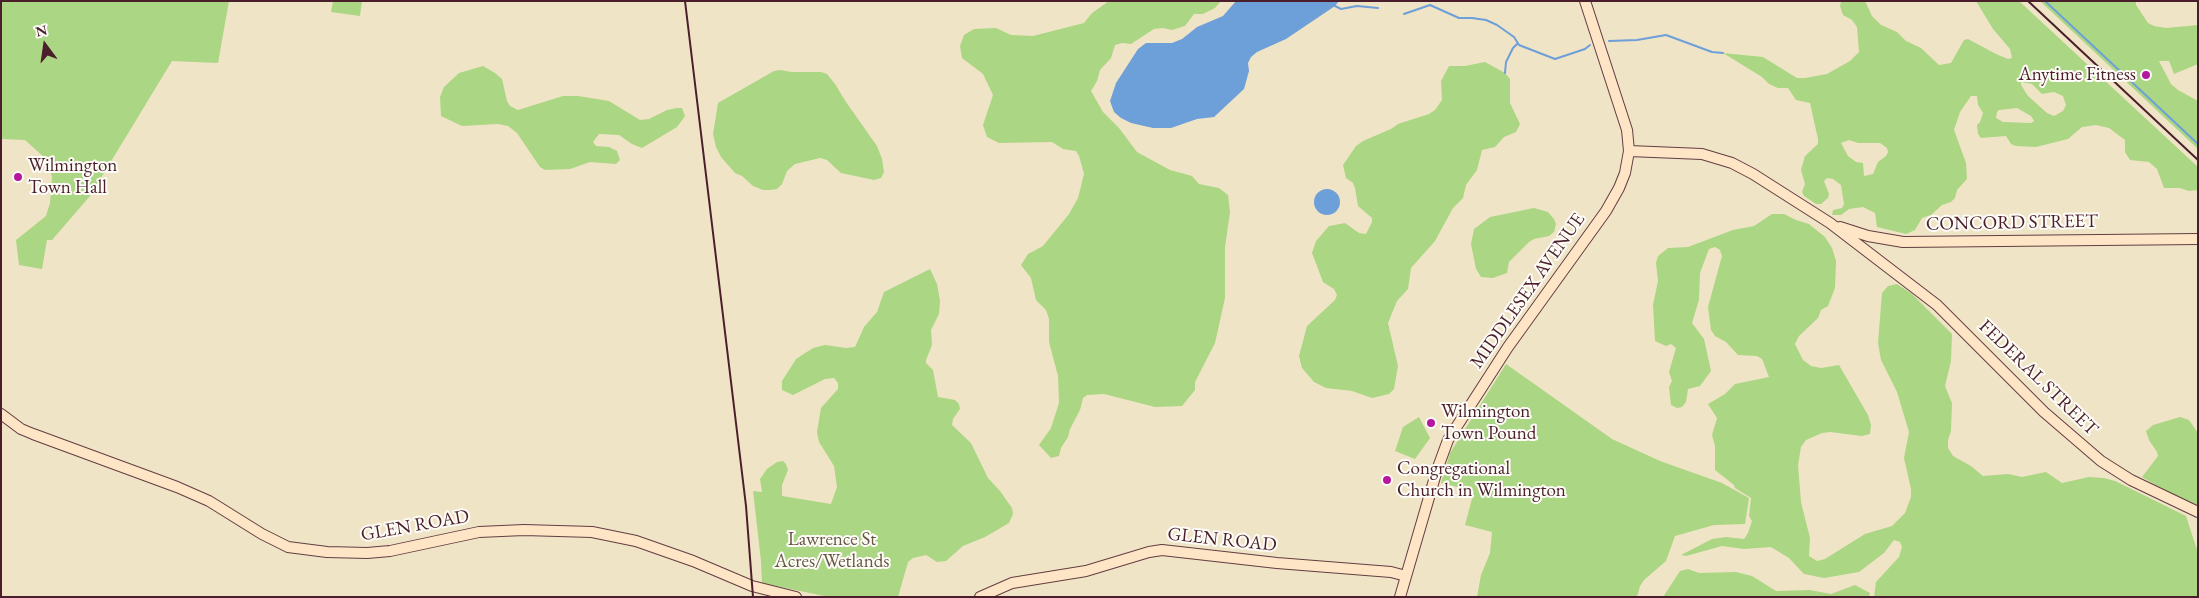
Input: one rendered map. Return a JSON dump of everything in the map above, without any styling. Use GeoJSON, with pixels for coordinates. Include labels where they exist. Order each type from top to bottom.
{"type":"FeatureCollection","features":[{"type":"Feature","properties":{"kind":"street","name":"MIDDLESEX AVENUE"},"geometry":{"type":"LineString","coordinates":[[1400,597],[1438,465],[1448,440],[1508,347],[1589,237],[1610,205],[1625,173],[1629,150],[1624,120],[1584,1]]}},
{"type":"Feature","properties":{"kind":"street","name":"FEDERAL STREET"},"geometry":{"type":"LineString","coordinates":[[1629,150],[1696,153],[1723,160],[1753,174],[1830,223],[1937,305],[2044,412],[2101,461],[2131,480],[2198,512]]}},
{"type":"Feature","properties":{"kind":"street","name":"CONCORD STREET"},"geometry":{"type":"LineString","coordinates":[[1830,223],[1872,237],[1903,242],[2198,240]]}},
{"type":"Feature","properties":{"kind":"street"},"geometry":{"type":"LineString","coordinates":[[1866,251],[1872,237]]}},
{"type":"Feature","properties":{"kind":"street","name":"GLEN ROAD"},"geometry":{"type":"LineString","coordinates":[[1,414],[21,429],[33,434],[200,496],[262,534],[281,544],[294,548],[367,554],[479,532],[530,530],[592,532],[636,541],[693,561],[752,586],[796,597]]}},
{"type":"Feature","properties":{"kind":"street","name":"GLEN ROAD"},"geometry":{"type":"LineString","coordinates":[[980,597],[1012,583],[1086,571],[1149,552],[1162,550],[1277,563],[1390,572],[1406,576]]}},
{"type":"Feature","properties":{"kind":"green space"},"geometry":{"type":"Polygon","coordinates":[[[1,1],[229,1],[218,63],[172,61],[90,196],[52,240],[47,240],[42,269],[19,265],[16,240],[46,216],[50,203],[52,177],[47,160],[25,140],[1,139],[1,1]]]}},
{"type":"Feature","properties":{"kind":"green space"},"geometry":{"type":"Polygon","coordinates":[[[333,1],[362,1],[360,16],[331,12],[333,1]]]}},
{"type":"Feature","properties":{"kind":"green space"},"geometry":{"type":"Polygon","coordinates":[[[1109,1],[1221,1],[1215,8],[1203,14],[1194,14],[1185,26],[1172,30],[1154,29],[1131,44],[1122,43],[1115,45],[1111,58],[1100,70],[1097,81],[1091,91],[1103,112],[1119,128],[1137,152],[1170,170],[1192,176],[1199,184],[1219,188],[1228,195],[1230,212],[1225,247],[1225,298],[1215,343],[1195,382],[1195,390],[1182,406],[1155,407],[1104,394],[1087,395],[1083,398],[1080,410],[1061,448],[1059,456],[1051,458],[1039,445],[1051,428],[1059,403],[1058,376],[1049,342],[1049,319],[1046,310],[1036,300],[1031,278],[1021,265],[1028,254],[1043,246],[1069,214],[1078,198],[1084,174],[1076,151],[1063,149],[1052,142],[999,143],[987,137],[983,125],[993,95],[983,74],[962,58],[960,46],[964,35],[974,29],[996,28],[1011,35],[1033,36],[1084,23],[1092,13],[1109,1]]]}},
{"type":"Feature","properties":{"kind":"green space"},"geometry":{"type":"Polygon","coordinates":[[[1865,1],[1872,16],[1881,25],[1897,32],[1906,41],[1921,48],[1939,65],[1951,63],[1964,40],[1968,39],[1996,54],[2008,59],[2012,58],[2010,49],[1993,29],[1976,1],[2019,1],[2198,167],[2198,190],[2189,191],[2180,188],[2164,188],[2157,169],[2149,162],[2130,160],[2125,152],[2125,140],[2109,128],[2096,125],[2082,127],[2068,139],[2036,147],[2016,146],[2011,144],[2006,136],[1981,138],[1978,134],[1977,125],[1983,113],[1978,105],[1977,96],[1971,96],[1960,112],[1954,130],[1966,163],[1967,179],[1957,190],[1955,198],[1951,202],[1942,205],[1931,215],[1922,218],[1915,230],[1906,234],[1877,227],[1875,213],[1863,207],[1849,209],[1841,215],[1832,215],[1833,210],[1842,208],[1844,204],[1841,185],[1833,179],[1827,178],[1824,181],[1829,194],[1828,198],[1821,204],[1816,204],[1804,196],[1802,192],[1805,184],[1801,170],[1805,156],[1818,144],[1810,103],[1796,100],[1788,88],[1778,88],[1769,84],[1762,77],[1723,53],[1763,57],[1797,78],[1827,74],[1850,61],[1859,52],[1857,27],[1852,20],[1843,15],[1840,6],[1841,2],[1865,1]],[[2021,82],[2028,96],[2047,113],[2054,116],[2063,111],[2066,105],[2063,96],[2054,92],[2042,94],[2032,84],[2021,82]],[[2017,108],[1999,110],[1996,118],[2003,122],[2031,123],[2034,121],[2031,116],[2017,108]],[[1849,140],[1841,143],[1848,156],[1856,162],[1863,163],[1864,176],[1873,174],[1878,162],[1888,152],[1887,148],[1880,143],[1858,143],[1849,140]]]}},
{"type":"Feature","properties":{"kind":"green space"},"geometry":{"type":"Polygon","coordinates":[[[2040,1],[2136,1],[2136,5],[2148,23],[2154,26],[2166,28],[2198,25],[2198,64],[2174,74],[2169,61],[2159,61],[2171,84],[2198,101],[2198,149],[2040,1]]]}},
{"type":"Feature","properties":{"kind":"green space"},"geometry":{"type":"Polygon","coordinates":[[[1485,62],[1505,73],[1510,79],[1510,103],[1520,124],[1516,132],[1504,137],[1495,147],[1482,150],[1477,170],[1466,185],[1463,198],[1453,208],[1435,241],[1411,268],[1408,289],[1397,301],[1388,323],[1398,366],[1394,389],[1389,394],[1372,398],[1352,391],[1326,388],[1314,382],[1302,368],[1299,356],[1307,326],[1335,300],[1337,295],[1334,289],[1323,282],[1312,253],[1316,241],[1329,226],[1345,223],[1359,233],[1366,234],[1372,222],[1372,218],[1358,206],[1355,188],[1353,183],[1346,178],[1343,165],[1356,146],[1363,141],[1398,124],[1429,114],[1435,110],[1442,100],[1441,81],[1449,66],[1465,66],[1485,62]]]}},
{"type":"Feature","properties":{"kind":"green space"},"geometry":{"type":"Polygon","coordinates":[[[483,66],[502,79],[507,101],[510,106],[518,110],[563,96],[578,96],[609,101],[640,120],[649,119],[667,110],[677,108],[682,108],[685,116],[677,127],[642,148],[619,135],[599,134],[593,142],[596,146],[609,147],[617,151],[620,160],[616,164],[590,162],[570,169],[545,170],[540,167],[517,133],[508,126],[498,124],[462,126],[441,116],[440,97],[444,87],[459,73],[483,66]]]}},
{"type":"Feature","properties":{"kind":"green space"},"geometry":{"type":"Polygon","coordinates":[[[774,71],[827,74],[877,146],[884,172],[881,178],[874,180],[841,173],[827,160],[820,158],[795,164],[787,171],[782,184],[777,189],[763,190],[753,186],[742,176],[735,173],[721,157],[716,147],[713,134],[718,103],[774,71]]]}},
{"type":"Feature","properties":{"kind":"green space"},"geometry":{"type":"Polygon","coordinates":[[[1534,208],[1548,212],[1554,219],[1556,224],[1554,232],[1549,236],[1529,242],[1509,262],[1507,273],[1493,278],[1481,277],[1476,269],[1471,244],[1474,229],[1490,217],[1534,208]]]}},
{"type":"Feature","properties":{"kind":"green space"},"geometry":{"type":"Polygon","coordinates":[[[1772,214],[1784,214],[1809,224],[1825,237],[1832,248],[1836,261],[1835,288],[1828,306],[1821,310],[1818,318],[1799,336],[1795,344],[1803,360],[1811,366],[1821,368],[1839,365],[1868,415],[1871,425],[1870,434],[1862,436],[1830,432],[1822,433],[1806,440],[1801,447],[1798,465],[1801,502],[1810,538],[1809,556],[1817,561],[1825,559],[1865,534],[1892,526],[1905,513],[1911,497],[1904,458],[1909,432],[1897,392],[1881,360],[1878,343],[1882,293],[1888,286],[1897,284],[1912,294],[1952,334],[1951,361],[1945,386],[1952,403],[1948,448],[1953,456],[1971,466],[1983,476],[2008,474],[2022,477],[2046,472],[2062,483],[2089,477],[2104,478],[2115,481],[2186,516],[2198,553],[2198,597],[1874,597],[1876,582],[1899,557],[1902,547],[1900,542],[1894,540],[1884,553],[1859,572],[1824,578],[1804,574],[1789,558],[1771,547],[1744,549],[1722,546],[1686,556],[1681,555],[1712,539],[1726,537],[1744,539],[1748,533],[1752,521],[1749,516],[1751,498],[1735,488],[1734,485],[1715,470],[1715,446],[1712,435],[1717,418],[1708,404],[1725,394],[1735,384],[1769,377],[1762,359],[1757,356],[1738,355],[1726,342],[1715,336],[1711,330],[1708,307],[1722,256],[1720,250],[1715,247],[1709,249],[1700,273],[1699,300],[1692,323],[1704,339],[1711,371],[1700,386],[1688,389],[1686,402],[1682,407],[1677,408],[1671,405],[1669,387],[1672,381],[1669,372],[1676,348],[1671,344],[1666,346],[1655,341],[1653,305],[1658,281],[1656,263],[1658,256],[1668,248],[1688,247],[1733,230],[1754,226],[1772,214]]]}},
{"type":"Feature","properties":{"kind":"green space","name":"Lawrence St Acres/Wetlands"},"geometry":{"type":"Polygon","coordinates":[[[930,269],[937,284],[940,301],[939,314],[931,330],[932,345],[926,363],[933,370],[938,397],[955,400],[959,404],[960,409],[953,419],[952,425],[971,443],[988,478],[1012,508],[1013,514],[1009,523],[985,537],[963,546],[946,561],[937,562],[926,555],[913,558],[908,562],[898,597],[829,597],[762,583],[753,491],[762,492],[760,479],[767,469],[777,462],[783,461],[786,464],[788,470],[782,485],[782,496],[831,504],[837,487],[834,466],[819,442],[817,432],[821,408],[838,389],[838,383],[834,378],[825,379],[793,395],[782,390],[782,381],[796,359],[813,348],[825,345],[846,348],[855,347],[864,327],[877,312],[884,292],[930,269]]]}},
{"type":"Feature","properties":{"kind":"green space"},"geometry":{"type":"Polygon","coordinates":[[[1506,364],[1612,439],[1660,461],[1722,483],[1749,498],[1745,524],[1714,525],[1675,536],[1666,561],[1644,580],[1637,597],[1477,597],[1481,575],[1490,553],[1492,532],[1465,525],[1474,491],[1441,483],[1450,453],[1506,364]]]}},
{"type":"Feature","properties":{"kind":"green space"},"geometry":{"type":"Polygon","coordinates":[[[1419,417],[1430,438],[1415,459],[1395,451],[1403,427],[1419,417]]]}},
{"type":"Feature","properties":{"kind":"green space"},"geometry":{"type":"Polygon","coordinates":[[[2180,417],[2189,420],[2198,433],[2198,505],[2171,494],[2142,477],[2158,456],[2146,431],[2153,425],[2180,417]]]}},
{"type":"Feature","properties":{"kind":"green space"},"geometry":{"type":"Polygon","coordinates":[[[1688,569],[1699,573],[1736,572],[1752,576],[1776,591],[1810,590],[1831,594],[1855,585],[1870,593],[1869,597],[1663,597],[1680,571],[1688,569]]]}},
{"type":"Feature","properties":{"kind":"water"},"geometry":{"type":"Polygon","coordinates":[[[1236,1],[1339,1],[1335,6],[1286,39],[1257,52],[1251,57],[1248,63],[1249,71],[1244,89],[1214,117],[1197,119],[1171,128],[1153,128],[1131,123],[1114,112],[1110,101],[1116,83],[1138,49],[1146,43],[1172,43],[1182,39],[1197,27],[1223,16],[1236,1]]]}},
{"type":"Feature","properties":{"kind":"water"},"geometry":{"type":"Polygon","coordinates":[[[1327,189],[1336,193],[1340,202],[1336,211],[1327,215],[1318,211],[1314,202],[1318,193],[1327,189]]]}},
{"type":"Feature","properties":{"kind":"waterway"},"geometry":{"type":"LineString","coordinates":[[2045,1],[2198,144]]}},
{"type":"Feature","properties":{"kind":"waterway"},"geometry":{"type":"LineString","coordinates":[[1404,14],[1430,5],[1459,18],[1486,20],[1514,37],[1519,45],[1555,59],[1585,49],[1590,45]]}},
{"type":"Feature","properties":{"kind":"waterway"},"geometry":{"type":"LineString","coordinates":[[1335,6],[1341,9],[1357,6],[1378,8]]}},
{"type":"Feature","properties":{"kind":"waterway"},"geometry":{"type":"LineString","coordinates":[[1609,41],[1637,40],[1666,35],[1712,52],[1723,53]]}},
{"type":"Feature","properties":{"kind":"waterway"},"geometry":{"type":"LineString","coordinates":[[1505,73],[1506,62],[1517,44]]}},
{"type":"Feature","properties":{"kind":"railway"},"geometry":{"type":"LineString","coordinates":[[685,1],[746,506],[753,597]]}},
{"type":"Feature","properties":{"kind":"railway"},"geometry":{"type":"LineString","coordinates":[[2028,1],[2198,160]]}},
{"type":"Feature","properties":{"kind":"place","name":"Anytime Fitness"},"geometry":{"type":"Point","coordinates":[2146,75]}},
{"type":"Feature","properties":{"kind":"place","name":"Wilmington Town Hall"},"geometry":{"type":"Point","coordinates":[18,177]}},
{"type":"Feature","properties":{"kind":"place","name":"Wilmington Town Pound"},"geometry":{"type":"Point","coordinates":[1431,423]}},
{"type":"Feature","properties":{"kind":"place","name":"Congregational Church in Wilmington"},"geometry":{"type":"Point","coordinates":[1387,480]}}]}
